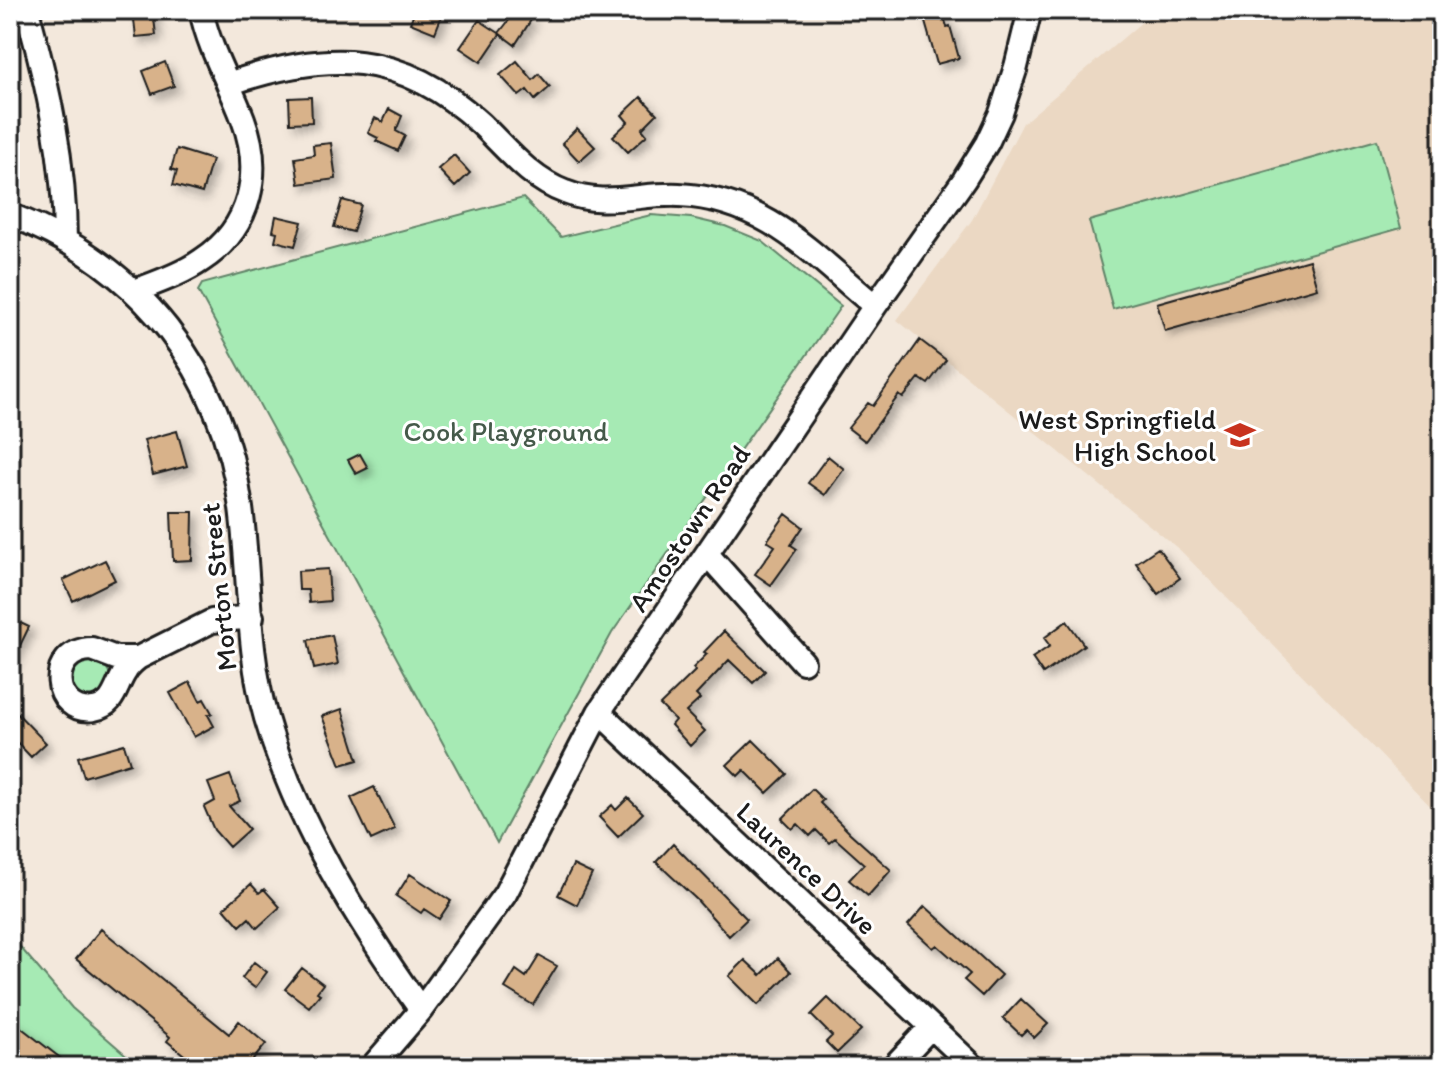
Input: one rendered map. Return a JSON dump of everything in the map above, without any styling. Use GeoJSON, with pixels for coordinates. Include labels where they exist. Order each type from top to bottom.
{"type":"FeatureCollection","features":[{"type":"Feature","properties":{"kind":"street"},"geometry":{"type":"LineString","coordinates":[[27,10],[54,125],[63,185],[65,241]]}},
{"type":"Feature","properties":{"kind":"street"},"geometry":{"type":"LineString","coordinates":[[135,291],[206,258],[228,237],[249,202],[254,174],[251,145],[210,44],[201,10]]}},
{"type":"Feature","properties":{"kind":"street","name":"Amostown Road"},"geometry":{"type":"LineString","coordinates":[[372,1067],[421,1010],[505,894],[599,712],[964,180],[1001,113],[1030,10]]}},
{"type":"Feature","properties":{"kind":"street"},"geometry":{"type":"LineString","coordinates":[[228,84],[281,66],[315,62],[365,63],[400,71],[451,98],[519,163],[556,189],[596,201],[675,195],[731,204],[788,232],[875,306]]}},
{"type":"Feature","properties":{"kind":"street","name":"Morton Street"},"geometry":{"type":"LineString","coordinates":[[10,215],[65,241],[101,263],[135,291],[164,323],[204,384],[220,419],[232,461],[241,506],[260,695],[290,786],[316,842],[361,924],[421,1010]]}},
{"type":"Feature","properties":{"kind":"street"},"geometry":{"type":"LineString","coordinates":[[707,554],[803,662]]}},
{"type":"Feature","properties":{"kind":"street"},"geometry":{"type":"LineString","coordinates":[[138,658],[212,621],[252,617]]}},
{"type":"Feature","properties":{"kind":"street","name":"Laurence Drive"},"geometry":{"type":"LineString","coordinates":[[599,712],[974,1067]]}},
{"type":"Feature","properties":{"kind":"street"},"geometry":{"type":"LineString","coordinates":[[893,1067],[931,1027]]}},
{"type":"Feature","properties":{"kind":"shaded area","name":"West Springfield High School"},"geometry":{"type":"Polygon","coordinates":[[[1156,10],[1442,10],[1442,818],[1181,551],[897,320],[972,220],[1023,123],[1156,10]]]}},
{"type":"Feature","properties":{"kind":"green space"},"geometry":{"type":"Polygon","coordinates":[[[1377,140],[1401,228],[1113,309],[1089,221],[1377,140]]]}},
{"type":"Feature","properties":{"kind":"green space","name":"Cook Playground"},"geometry":{"type":"Polygon","coordinates":[[[523,198],[561,237],[651,215],[691,218],[725,226],[762,241],[841,306],[612,633],[497,843],[198,291],[202,284],[523,198]]]}},
{"type":"Feature","properties":{"kind":"green space"},"geometry":{"type":"Polygon","coordinates":[[[90,659],[104,665],[110,679],[104,693],[90,699],[76,693],[70,679],[76,665],[90,659]]]}},
{"type":"Feature","properties":{"kind":"green space"},"geometry":{"type":"Polygon","coordinates":[[[10,935],[72,1008],[140,1067],[10,1067],[10,935]]]}},
{"type":"Feature","properties":{"kind":"building"},"geometry":{"type":"Polygon","coordinates":[[[153,10],[156,35],[136,37],[133,11],[153,10]]]}},
{"type":"Feature","properties":{"kind":"building"},"geometry":{"type":"Polygon","coordinates":[[[415,10],[444,10],[435,33],[410,23],[415,10]]]}},
{"type":"Feature","properties":{"kind":"building"},"geometry":{"type":"Polygon","coordinates":[[[517,10],[531,20],[515,45],[500,34],[481,62],[460,48],[479,20],[499,33],[517,10]]]}},
{"type":"Feature","properties":{"kind":"building"},"geometry":{"type":"Polygon","coordinates":[[[942,10],[959,58],[937,64],[923,15],[942,10]]]}},
{"type":"Feature","properties":{"kind":"building"},"geometry":{"type":"Polygon","coordinates":[[[517,61],[533,80],[539,74],[550,87],[535,100],[527,90],[519,96],[500,75],[517,61]]]}},
{"type":"Feature","properties":{"kind":"building"},"geometry":{"type":"Polygon","coordinates":[[[165,62],[174,86],[152,94],[143,71],[165,62]]]}},
{"type":"Feature","properties":{"kind":"building"},"geometry":{"type":"Polygon","coordinates":[[[311,97],[312,122],[290,123],[289,98],[311,97]]]}},
{"type":"Feature","properties":{"kind":"building"},"geometry":{"type":"Polygon","coordinates":[[[641,97],[657,114],[642,129],[647,135],[628,152],[613,136],[628,122],[622,115],[641,97]]]}},
{"type":"Feature","properties":{"kind":"building"},"geometry":{"type":"Polygon","coordinates":[[[389,109],[402,116],[396,131],[405,136],[398,151],[376,141],[378,138],[368,133],[375,118],[383,122],[389,109]]]}},
{"type":"Feature","properties":{"kind":"building"},"geometry":{"type":"Polygon","coordinates":[[[577,128],[595,147],[579,161],[562,143],[577,128]]]}},
{"type":"Feature","properties":{"kind":"building"},"geometry":{"type":"Polygon","coordinates":[[[331,143],[336,179],[299,184],[295,158],[314,155],[313,145],[331,143]]]}},
{"type":"Feature","properties":{"kind":"building"},"geometry":{"type":"Polygon","coordinates":[[[177,149],[212,160],[202,193],[173,185],[177,171],[171,169],[177,149]]]}},
{"type":"Feature","properties":{"kind":"building"},"geometry":{"type":"Polygon","coordinates":[[[454,155],[470,173],[455,187],[438,169],[454,155]]]}},
{"type":"Feature","properties":{"kind":"building"},"geometry":{"type":"Polygon","coordinates":[[[342,200],[361,205],[353,232],[334,227],[342,200]]]}},
{"type":"Feature","properties":{"kind":"building"},"geometry":{"type":"Polygon","coordinates":[[[276,216],[302,222],[295,246],[275,241],[276,216]]]}},
{"type":"Feature","properties":{"kind":"building"},"geometry":{"type":"Polygon","coordinates":[[[1309,260],[1317,288],[1165,331],[1157,303],[1309,260]]]}},
{"type":"Feature","properties":{"kind":"building"},"geometry":{"type":"Polygon","coordinates":[[[920,340],[946,360],[928,384],[919,378],[903,398],[899,395],[865,441],[848,428],[868,403],[873,406],[920,340]]]}},
{"type":"Feature","properties":{"kind":"building"},"geometry":{"type":"Polygon","coordinates":[[[177,431],[187,466],[153,475],[144,440],[177,431]]]}},
{"type":"Feature","properties":{"kind":"building"},"geometry":{"type":"Polygon","coordinates":[[[360,454],[368,468],[356,474],[348,460],[360,454]]]}},
{"type":"Feature","properties":{"kind":"building"},"geometry":{"type":"Polygon","coordinates":[[[828,456],[844,469],[825,495],[808,483],[828,456]]]}},
{"type":"Feature","properties":{"kind":"building"},"geometry":{"type":"Polygon","coordinates":[[[171,512],[193,512],[192,560],[173,561],[171,512]]]}},
{"type":"Feature","properties":{"kind":"building"},"geometry":{"type":"Polygon","coordinates":[[[786,514],[803,527],[791,545],[797,549],[771,585],[755,574],[775,546],[767,541],[786,514]]]}},
{"type":"Feature","properties":{"kind":"building"},"geometry":{"type":"Polygon","coordinates":[[[1158,548],[1180,578],[1158,594],[1136,563],[1158,548]]]}},
{"type":"Feature","properties":{"kind":"building"},"geometry":{"type":"Polygon","coordinates":[[[105,560],[115,580],[73,601],[63,580],[105,560]]]}},
{"type":"Feature","properties":{"kind":"building"},"geometry":{"type":"Polygon","coordinates":[[[328,569],[330,601],[309,603],[308,590],[299,590],[298,571],[328,569]]]}},
{"type":"Feature","properties":{"kind":"building"},"geometry":{"type":"Polygon","coordinates":[[[10,618],[29,627],[10,666],[10,618]]]}},
{"type":"Feature","properties":{"kind":"building"},"geometry":{"type":"Polygon","coordinates":[[[1067,621],[1084,645],[1043,674],[1032,658],[1050,646],[1044,638],[1067,621]]]}},
{"type":"Feature","properties":{"kind":"building"},"geometry":{"type":"Polygon","coordinates":[[[724,631],[765,671],[753,683],[729,660],[696,695],[700,699],[686,712],[705,731],[690,746],[671,725],[675,720],[660,705],[695,671],[693,668],[707,654],[704,652],[724,631]]]}},
{"type":"Feature","properties":{"kind":"building"},"geometry":{"type":"Polygon","coordinates":[[[332,635],[338,664],[314,669],[308,640],[332,635]]]}},
{"type":"Feature","properties":{"kind":"building"},"geometry":{"type":"Polygon","coordinates":[[[190,682],[200,701],[204,699],[212,713],[208,715],[214,726],[194,737],[170,693],[190,682]]]}},
{"type":"Feature","properties":{"kind":"building"},"geometry":{"type":"Polygon","coordinates":[[[10,706],[46,743],[31,757],[10,735],[10,706]]]}},
{"type":"Feature","properties":{"kind":"building"},"geometry":{"type":"Polygon","coordinates":[[[342,709],[358,760],[341,765],[322,716],[342,709]]]}},
{"type":"Feature","properties":{"kind":"building"},"geometry":{"type":"Polygon","coordinates":[[[753,740],[787,774],[767,793],[744,770],[738,776],[727,765],[753,740]]]}},
{"type":"Feature","properties":{"kind":"building"},"geometry":{"type":"Polygon","coordinates":[[[124,744],[130,763],[84,777],[78,757],[124,744]]]}},
{"type":"Feature","properties":{"kind":"building"},"geometry":{"type":"Polygon","coordinates":[[[230,775],[240,801],[229,806],[249,829],[229,847],[214,830],[204,807],[215,801],[208,783],[230,775]]]}},
{"type":"Feature","properties":{"kind":"building"},"geometry":{"type":"Polygon","coordinates":[[[374,787],[395,829],[371,840],[351,798],[374,787]]]}},
{"type":"Feature","properties":{"kind":"building"},"geometry":{"type":"Polygon","coordinates":[[[812,789],[823,800],[820,803],[891,870],[868,896],[849,880],[864,864],[835,838],[829,843],[816,830],[810,836],[798,824],[792,829],[782,819],[812,789]]]}},
{"type":"Feature","properties":{"kind":"building"},"geometry":{"type":"Polygon","coordinates":[[[628,798],[643,813],[618,837],[599,817],[612,805],[616,810],[628,798]]]}},
{"type":"Feature","properties":{"kind":"building"},"geometry":{"type":"Polygon","coordinates":[[[673,844],[747,919],[729,936],[696,899],[656,862],[673,844]]]}},
{"type":"Feature","properties":{"kind":"building"},"geometry":{"type":"Polygon","coordinates":[[[573,865],[592,874],[577,905],[558,895],[573,865]]]}},
{"type":"Feature","properties":{"kind":"building"},"geometry":{"type":"Polygon","coordinates":[[[410,874],[451,901],[439,919],[424,909],[421,913],[396,896],[410,874]]]}},
{"type":"Feature","properties":{"kind":"building"},"geometry":{"type":"Polygon","coordinates":[[[251,884],[259,893],[264,889],[280,907],[257,928],[249,918],[240,926],[224,908],[251,884]]]}},
{"type":"Feature","properties":{"kind":"building"},"geometry":{"type":"Polygon","coordinates":[[[925,906],[1001,975],[982,996],[964,980],[970,974],[937,945],[933,948],[908,925],[925,906]]]}},
{"type":"Feature","properties":{"kind":"building"},"geometry":{"type":"Polygon","coordinates":[[[101,929],[229,1034],[239,1021],[266,1044],[247,1067],[199,1067],[167,1041],[170,1037],[76,959],[101,929]]]}},
{"type":"Feature","properties":{"kind":"building"},"geometry":{"type":"Polygon","coordinates":[[[539,956],[557,966],[533,1005],[505,988],[516,970],[526,977],[539,956]]]}},
{"type":"Feature","properties":{"kind":"building"},"geometry":{"type":"Polygon","coordinates":[[[778,958],[791,972],[758,1005],[729,976],[745,960],[761,975],[778,958]]]}},
{"type":"Feature","properties":{"kind":"building"},"geometry":{"type":"Polygon","coordinates":[[[254,962],[267,972],[255,988],[242,978],[254,962]]]}},
{"type":"Feature","properties":{"kind":"building"},"geometry":{"type":"Polygon","coordinates":[[[302,968],[323,984],[317,992],[320,994],[309,1007],[285,989],[302,968]]]}},
{"type":"Feature","properties":{"kind":"building"},"geometry":{"type":"Polygon","coordinates":[[[828,998],[861,1030],[837,1053],[826,1042],[832,1036],[811,1015],[828,998]]]}},
{"type":"Feature","properties":{"kind":"building"},"geometry":{"type":"Polygon","coordinates":[[[1021,999],[1048,1024],[1034,1038],[1026,1030],[1021,1035],[1003,1018],[1021,999]]]}},
{"type":"Feature","properties":{"kind":"building"},"geometry":{"type":"Polygon","coordinates":[[[10,1019],[72,1067],[36,1067],[10,1047],[10,1019]]]}},
{"type":"Feature","properties":{"kind":"place","name":"West Springfield High School"},"geometry":{"type":"Point","coordinates":[1240,435]}}]}
